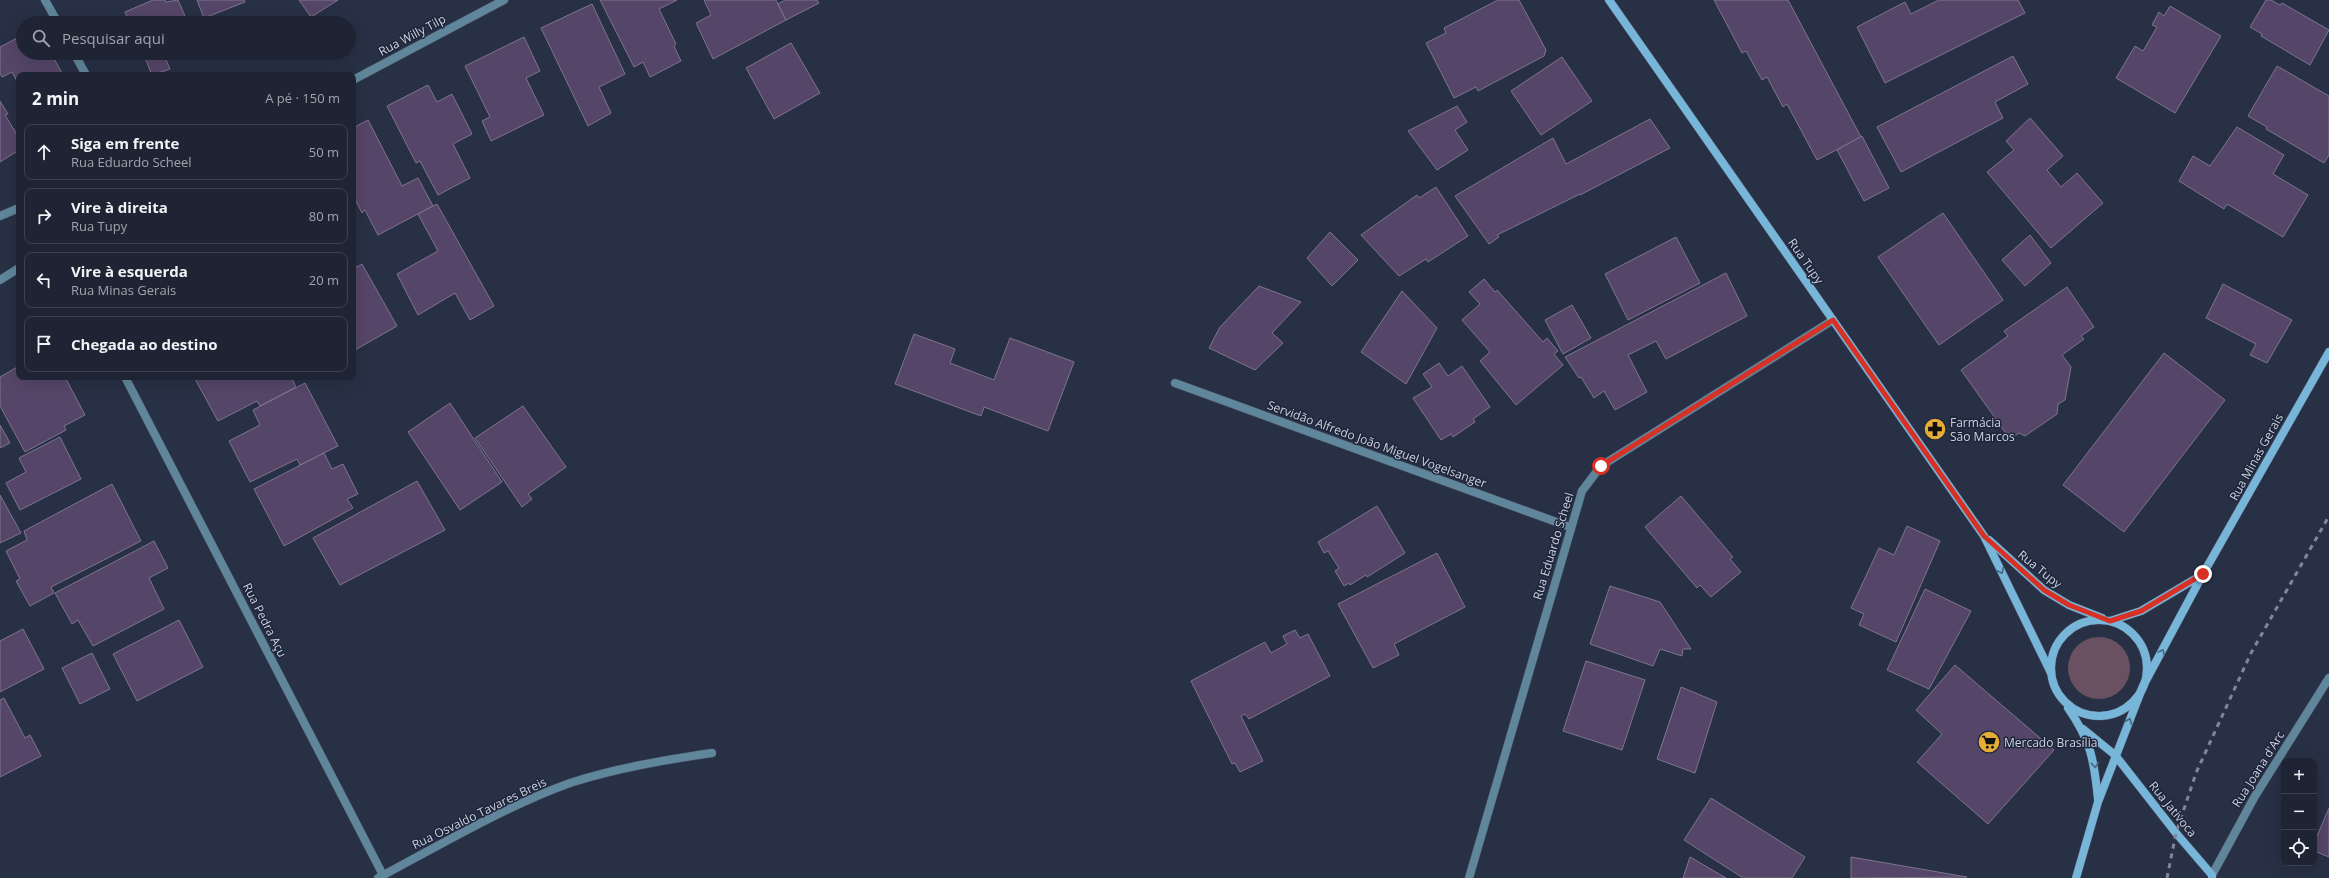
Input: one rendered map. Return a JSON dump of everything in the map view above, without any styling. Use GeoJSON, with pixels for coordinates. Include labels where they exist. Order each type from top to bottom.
{"type":"FeatureCollection","features":[{"type":"Feature","properties":{"kind":"main road","name":"Rua Tupy"},"geometry":{"type":"LineString","coordinates":[[1609,0],[1984,536],[2051,673]]}},
{"type":"Feature","properties":{"kind":"main road","name":"Rua Minas Gerais"},"geometry":{"type":"LineString","coordinates":[[2076,878],[2098,802],[2143,686],[2203,574],[2329,352]]}},
{"type":"Feature","properties":{"kind":"main road","name":"Rua Tupy"},"geometry":{"type":"LineString","coordinates":[[1984,536],[2044,590],[2069,605],[2110,621]]}},
{"type":"Feature","properties":{"kind":"main road","name":"Rua Minas Gerais"},"geometry":{"type":"LineString","coordinates":[[2110,621],[2141,611],[2203,574]]}},
{"type":"Feature","properties":{"kind":"main road"},"geometry":{"type":"LineString","coordinates":[[2094,620],[2110,621],[2125,627],[2137,638],[2145,653],[2146,670],[2143,686],[2135,699],[2123,709],[2108,715],[2092,715],[2077,711],[2064,701],[2055,688],[2051,673],[2052,658],[2057,643],[2067,632],[2079,624],[2094,620]]}},
{"type":"Feature","properties":{"kind":"main road","name":"Rua Minas Gerais"},"geometry":{"type":"LineString","coordinates":[[2064,701],[2083,729],[2094,759],[2098,802]]}},
{"type":"Feature","properties":{"kind":"main road","name":"Rua Jativoca"},"geometry":{"type":"LineString","coordinates":[[2083,729],[2115,755],[2212,877]]}},
{"type":"Feature","properties":{"kind":"street"},"geometry":{"type":"LineString","coordinates":[[45,0],[54,16]]}},
{"type":"Feature","properties":{"kind":"street","name":"Rua Willy Tilp"},"geometry":{"type":"LineString","coordinates":[[356,78],[504,0]]}},
{"type":"Feature","properties":{"kind":"street"},"geometry":{"type":"LineString","coordinates":[[78,60],[84,72]]}},
{"type":"Feature","properties":{"kind":"street"},"geometry":{"type":"LineString","coordinates":[[0,216],[16,209]]}},
{"type":"Feature","properties":{"kind":"street"},"geometry":{"type":"LineString","coordinates":[[0,280],[16,270]]}},
{"type":"Feature","properties":{"kind":"street","name":"Rua Eduardo Scheel"},"geometry":{"type":"LineString","coordinates":[[1469,878],[1570,527],[1582,491],[1601,466],[1833,320]]}},
{"type":"Feature","properties":{"kind":"street","name":"Rua Pedra Açu"},"geometry":{"type":"LineString","coordinates":[[127,380],[380,876]]}},
{"type":"Feature","properties":{"kind":"street","name":"Servidão Alfredo João Miguel Vogelsanger"},"geometry":{"type":"LineString","coordinates":[[1175,383],[1570,527]]}},
{"type":"Feature","properties":{"kind":"street","name":"Rua Joana d'Arc"},"geometry":{"type":"LineString","coordinates":[[2212,877],[2251,802],[2329,678]]}},
{"type":"Feature","properties":{"kind":"street","name":"Rua Osvaldo Tavares Breis"},"geometry":{"type":"LineString","coordinates":[[380,876],[531,799],[571,783],[661,761],[712,753]]}},
{"type":"Feature","properties":{"kind":"shaded area"},"geometry":{"type":"Polygon","coordinates":[[[2099,637],[2116,642],[2121,646],[2125,651],[2130,668],[2125,685],[2121,690],[2116,694],[2099,699],[2082,694],[2077,690],[2073,685],[2068,668],[2073,651],[2077,646],[2082,642],[2099,637]]]}},
{"type":"Feature","properties":{"kind":"building"},"geometry":{"type":"Polygon","coordinates":[[[153,0],[165,0],[166,2],[178,0],[185,16],[127,16],[125,12],[153,0]]]}},
{"type":"Feature","properties":{"kind":"building"},"geometry":{"type":"Polygon","coordinates":[[[197,0],[244,0],[245,2],[209,16],[203,16],[197,0]]]}},
{"type":"Feature","properties":{"kind":"building"},"geometry":{"type":"Polygon","coordinates":[[[299,0],[338,0],[313,16],[310,16],[299,0]]]}},
{"type":"Feature","properties":{"kind":"building"},"geometry":{"type":"Polygon","coordinates":[[[600,0],[677,0],[659,9],[676,44],[674,46],[681,61],[650,77],[643,62],[634,67],[600,0]]]}},
{"type":"Feature","properties":{"kind":"building"},"geometry":{"type":"Polygon","coordinates":[[[704,0],[776,0],[786,20],[713,59],[696,23],[711,15],[704,0]]]}},
{"type":"Feature","properties":{"kind":"building"},"geometry":{"type":"Polygon","coordinates":[[[785,0],[817,0],[819,3],[786,20],[778,4],[785,0]]]}},
{"type":"Feature","properties":{"kind":"building"},"geometry":{"type":"Polygon","coordinates":[[[1498,0],[1519,0],[1546,50],[1544,56],[1478,91],[1476,87],[1454,98],[1426,43],[1446,33],[1444,28],[1498,0]]]}},
{"type":"Feature","properties":{"kind":"building"},"geometry":{"type":"Polygon","coordinates":[[[1714,0],[1788,0],[1861,137],[1817,160],[1787,104],[1783,107],[1767,77],[1762,80],[1746,51],[1742,53],[1714,0]]]}},
{"type":"Feature","properties":{"kind":"building"},"geometry":{"type":"Polygon","coordinates":[[[1939,0],[2018,0],[2025,13],[1885,83],[1857,27],[1905,2],[1911,14],[1939,0]]]}},
{"type":"Feature","properties":{"kind":"building"},"geometry":{"type":"Polygon","coordinates":[[[2266,0],[2271,0],[2280,5],[2282,3],[2329,30],[2310,65],[2261,36],[2262,34],[2250,27],[2266,0]]]}},
{"type":"Feature","properties":{"kind":"building"},"geometry":{"type":"Polygon","coordinates":[[[592,4],[625,74],[599,87],[611,113],[588,126],[541,28],[592,4]]]}},
{"type":"Feature","properties":{"kind":"building"},"geometry":{"type":"Polygon","coordinates":[[[2170,6],[2221,36],[2175,113],[2116,78],[2135,46],[2143,51],[2157,27],[2152,25],[2159,12],[2164,16],[2170,6]]]}},
{"type":"Feature","properties":{"kind":"building"},"geometry":{"type":"Polygon","coordinates":[[[524,37],[540,71],[526,78],[544,115],[491,141],[482,121],[490,117],[465,66],[524,37]]]}},
{"type":"Feature","properties":{"kind":"building"},"geometry":{"type":"Polygon","coordinates":[[[16,39],[16,60],[55,60],[61,72],[16,72],[16,79],[12,72],[2,77],[0,73],[0,47],[16,39]]]}},
{"type":"Feature","properties":{"kind":"building"},"geometry":{"type":"Polygon","coordinates":[[[791,43],[820,93],[774,119],[746,68],[791,43]]]}},
{"type":"Feature","properties":{"kind":"building"},"geometry":{"type":"Polygon","coordinates":[[[2013,56],[2028,84],[1995,102],[2003,118],[1901,172],[1877,127],[2013,56]]]}},
{"type":"Feature","properties":{"kind":"building"},"geometry":{"type":"Polygon","coordinates":[[[1562,57],[1592,101],[1541,135],[1511,91],[1562,57]]]}},
{"type":"Feature","properties":{"kind":"building"},"geometry":{"type":"Polygon","coordinates":[[[146,60],[166,60],[170,69],[161,72],[151,72],[146,60]]]}},
{"type":"Feature","properties":{"kind":"building"},"geometry":{"type":"Polygon","coordinates":[[[2277,66],[2329,96],[2329,155],[2324,163],[2266,129],[2267,127],[2248,116],[2277,66]]]}},
{"type":"Feature","properties":{"kind":"building"},"geometry":{"type":"Polygon","coordinates":[[[428,85],[437,102],[452,94],[472,134],[453,144],[470,178],[438,195],[420,161],[416,163],[387,106],[428,85]]]}},
{"type":"Feature","properties":{"kind":"building"},"geometry":{"type":"Polygon","coordinates":[[[0,101],[8,114],[5,115],[16,133],[16,152],[0,162],[0,101]]]}},
{"type":"Feature","properties":{"kind":"building"},"geometry":{"type":"Polygon","coordinates":[[[1457,106],[1467,122],[1455,130],[1468,150],[1437,170],[1408,131],[1457,106]]]}},
{"type":"Feature","properties":{"kind":"building"},"geometry":{"type":"Polygon","coordinates":[[[2030,118],[2063,156],[2047,170],[2061,187],[2077,173],[2103,203],[2051,248],[1987,172],[2014,150],[2006,141],[2030,118]]]}},
{"type":"Feature","properties":{"kind":"building"},"geometry":{"type":"Polygon","coordinates":[[[1650,119],[1670,148],[1580,195],[1497,235],[1499,237],[1489,244],[1455,196],[1553,138],[1566,164],[1650,119]]]}},
{"type":"Feature","properties":{"kind":"building"},"geometry":{"type":"Polygon","coordinates":[[[368,120],[402,186],[418,178],[433,206],[378,235],[365,210],[362,213],[356,201],[356,126],[368,120]]]}},
{"type":"Feature","properties":{"kind":"building"},"geometry":{"type":"Polygon","coordinates":[[[2237,127],[2284,155],[2273,174],[2308,195],[2283,237],[2227,204],[2224,209],[2179,181],[2193,156],[2210,166],[2237,127]]]}},
{"type":"Feature","properties":{"kind":"building"},"geometry":{"type":"Polygon","coordinates":[[[1862,136],[1889,188],[1864,201],[1837,150],[1862,136]]]}},
{"type":"Feature","properties":{"kind":"building"},"geometry":{"type":"Polygon","coordinates":[[[1436,187],[1468,236],[1428,262],[1426,259],[1399,276],[1361,235],[1417,195],[1419,198],[1436,187]]]}},
{"type":"Feature","properties":{"kind":"building"},"geometry":{"type":"Polygon","coordinates":[[[437,204],[494,306],[470,320],[455,293],[418,315],[397,274],[438,251],[418,214],[437,204]]]}},
{"type":"Feature","properties":{"kind":"building"},"geometry":{"type":"Polygon","coordinates":[[[1943,213],[2003,300],[1939,345],[1878,257],[1943,213]]]}},
{"type":"Feature","properties":{"kind":"building"},"geometry":{"type":"Polygon","coordinates":[[[1330,232],[1358,260],[1332,286],[1307,258],[1330,232]]]}},
{"type":"Feature","properties":{"kind":"building"},"geometry":{"type":"Polygon","coordinates":[[[2030,235],[2051,263],[2025,286],[2002,260],[2030,235]]]}},
{"type":"Feature","properties":{"kind":"building"},"geometry":{"type":"Polygon","coordinates":[[[1676,237],[1700,283],[1628,320],[1605,274],[1676,237]]]}},
{"type":"Feature","properties":{"kind":"building"},"geometry":{"type":"Polygon","coordinates":[[[362,264],[397,326],[356,349],[356,267],[362,264]]]}},
{"type":"Feature","properties":{"kind":"building"},"geometry":{"type":"Polygon","coordinates":[[[1726,273],[1747,316],[1666,359],[1656,341],[1628,355],[1647,392],[1615,410],[1604,391],[1594,398],[1581,377],[1579,378],[1565,357],[1726,273]]]}},
{"type":"Feature","properties":{"kind":"building"},"geometry":{"type":"Polygon","coordinates":[[[1484,279],[1495,292],[1497,290],[1543,342],[1547,338],[1558,351],[1554,354],[1563,365],[1516,405],[1480,361],[1490,352],[1462,320],[1480,304],[1469,292],[1484,279]]]}},
{"type":"Feature","properties":{"kind":"building"},"geometry":{"type":"Polygon","coordinates":[[[2223,284],[2292,320],[2267,363],[2250,355],[2256,344],[2206,318],[2223,284]]]}},
{"type":"Feature","properties":{"kind":"building"},"geometry":{"type":"Polygon","coordinates":[[[1259,286],[1301,302],[1272,333],[1283,343],[1255,370],[1209,348],[1220,327],[1259,286]]]}},
{"type":"Feature","properties":{"kind":"building"},"geometry":{"type":"Polygon","coordinates":[[[2067,287],[2094,327],[2081,336],[2084,339],[2062,355],[2071,367],[2065,400],[2058,404],[2057,414],[2025,436],[2019,433],[2010,439],[1961,370],[2008,336],[2004,331],[2067,287]]]}},
{"type":"Feature","properties":{"kind":"building"},"geometry":{"type":"Polygon","coordinates":[[[1402,291],[1437,328],[1406,384],[1361,352],[1402,291]]]}},
{"type":"Feature","properties":{"kind":"building"},"geometry":{"type":"Polygon","coordinates":[[[1572,305],[1591,338],[1563,354],[1545,320],[1572,305]]]}},
{"type":"Feature","properties":{"kind":"building"},"geometry":{"type":"Polygon","coordinates":[[[914,334],[955,349],[950,363],[994,380],[1010,338],[1074,362],[1048,431],[984,407],[981,416],[895,384],[914,334]]]}},
{"type":"Feature","properties":{"kind":"building"},"geometry":{"type":"Polygon","coordinates":[[[2164,353],[2225,400],[2124,532],[2063,485],[2164,353]]]}},
{"type":"Feature","properties":{"kind":"building"},"geometry":{"type":"Polygon","coordinates":[[[1439,363],[1448,376],[1462,366],[1490,407],[1473,419],[1475,422],[1453,437],[1451,434],[1441,440],[1413,398],[1432,387],[1423,374],[1439,363]]]}},
{"type":"Feature","properties":{"kind":"building"},"geometry":{"type":"Polygon","coordinates":[[[16,368],[16,380],[67,380],[85,415],[64,426],[66,430],[25,452],[0,406],[0,377],[16,368]]]}},
{"type":"Feature","properties":{"kind":"building"},"geometry":{"type":"Polygon","coordinates":[[[196,380],[292,380],[296,387],[260,406],[257,401],[218,421],[196,380]]]}},
{"type":"Feature","properties":{"kind":"building"},"geometry":{"type":"Polygon","coordinates":[[[305,383],[338,446],[300,465],[297,459],[250,482],[229,441],[260,425],[253,410],[305,383]]]}},
{"type":"Feature","properties":{"kind":"building"},"geometry":{"type":"Polygon","coordinates":[[[450,403],[502,482],[460,510],[408,432],[450,403]]]}},
{"type":"Feature","properties":{"kind":"building"},"geometry":{"type":"Polygon","coordinates":[[[523,406],[566,467],[528,494],[532,499],[522,507],[475,438],[523,406]]]}},
{"type":"Feature","properties":{"kind":"building"},"geometry":{"type":"Polygon","coordinates":[[[0,425],[10,443],[0,448],[0,425]]]}},
{"type":"Feature","properties":{"kind":"building"},"geometry":{"type":"Polygon","coordinates":[[[60,437],[81,479],[20,510],[6,483],[26,472],[19,458],[60,437]]]}},
{"type":"Feature","properties":{"kind":"building"},"geometry":{"type":"Polygon","coordinates":[[[324,453],[332,469],[343,464],[358,494],[347,499],[353,508],[284,546],[254,489],[324,453]]]}},
{"type":"Feature","properties":{"kind":"building"},"geometry":{"type":"Polygon","coordinates":[[[417,481],[445,530],[340,585],[313,538],[417,481]]]}},
{"type":"Feature","properties":{"kind":"building"},"geometry":{"type":"Polygon","coordinates":[[[112,484],[141,541],[51,587],[54,593],[30,606],[16,581],[20,579],[6,551],[27,540],[24,531],[112,484]]]}},
{"type":"Feature","properties":{"kind":"building"},"geometry":{"type":"Polygon","coordinates":[[[0,495],[21,533],[0,543],[0,495]]]}},
{"type":"Feature","properties":{"kind":"building"},"geometry":{"type":"Polygon","coordinates":[[[1681,496],[1733,557],[1730,559],[1741,572],[1711,597],[1700,585],[1697,588],[1645,527],[1681,496]]]}},
{"type":"Feature","properties":{"kind":"building"},"geometry":{"type":"Polygon","coordinates":[[[1377,506],[1405,553],[1367,577],[1366,575],[1350,585],[1349,583],[1344,586],[1335,571],[1339,568],[1328,551],[1324,553],[1318,542],[1377,506]]]}},
{"type":"Feature","properties":{"kind":"building"},"geometry":{"type":"Polygon","coordinates":[[[1907,526],[1940,541],[1896,642],[1859,625],[1864,614],[1851,608],[1879,548],[1894,555],[1907,526]]]}},
{"type":"Feature","properties":{"kind":"building"},"geometry":{"type":"Polygon","coordinates":[[[154,541],[168,568],[149,578],[164,609],[93,646],[78,620],[72,624],[55,593],[154,541]]]}},
{"type":"Feature","properties":{"kind":"building"},"geometry":{"type":"Polygon","coordinates":[[[1437,553],[1465,607],[1394,644],[1399,655],[1373,668],[1338,604],[1437,553]]]}},
{"type":"Feature","properties":{"kind":"building"},"geometry":{"type":"Polygon","coordinates":[[[1610,586],[1660,602],[1691,649],[1683,649],[1682,656],[1660,649],[1653,666],[1590,644],[1610,586]]]}},
{"type":"Feature","properties":{"kind":"building"},"geometry":{"type":"Polygon","coordinates":[[[1925,589],[1971,611],[1929,689],[1887,670],[1925,589]]]}},
{"type":"Feature","properties":{"kind":"building"},"geometry":{"type":"Polygon","coordinates":[[[179,620],[203,667],[137,701],[113,654],[179,620]]]}},
{"type":"Feature","properties":{"kind":"building"},"geometry":{"type":"Polygon","coordinates":[[[23,629],[44,669],[0,692],[0,641],[23,629]]]}},
{"type":"Feature","properties":{"kind":"building"},"geometry":{"type":"Polygon","coordinates":[[[1295,630],[1300,638],[1308,634],[1330,676],[1249,719],[1245,714],[1241,716],[1263,761],[1240,772],[1235,763],[1232,764],[1191,681],[1265,642],[1271,653],[1287,644],[1283,636],[1295,630]]]}},
{"type":"Feature","properties":{"kind":"building"},"geometry":{"type":"Polygon","coordinates":[[[92,653],[110,689],[80,704],[62,668],[92,653]]]}},
{"type":"Feature","properties":{"kind":"building"},"geometry":{"type":"Polygon","coordinates":[[[1586,661],[1645,680],[1622,750],[1563,731],[1586,661]]]}},
{"type":"Feature","properties":{"kind":"building","name":"Mercado Brasília"},"geometry":{"type":"Polygon","coordinates":[[[1955,665],[2054,750],[1988,824],[1917,762],[1942,734],[1916,710],[1955,665]]]}},
{"type":"Feature","properties":{"kind":"building"},"geometry":{"type":"Polygon","coordinates":[[[1681,687],[1717,702],[1695,773],[1657,759],[1681,687]]]}},
{"type":"Feature","properties":{"kind":"building"},"geometry":{"type":"Polygon","coordinates":[[[4,698],[25,738],[30,735],[41,756],[0,777],[0,700],[4,698]]]}},
{"type":"Feature","properties":{"kind":"building"},"geometry":{"type":"Polygon","coordinates":[[[1711,798],[1805,857],[1792,878],[1743,878],[1684,840],[1711,798]]]}},
{"type":"Feature","properties":{"kind":"building"},"geometry":{"type":"Polygon","coordinates":[[[2329,808],[2329,857],[2317,852],[2317,836],[2329,808]]]}},
{"type":"Feature","properties":{"kind":"building"},"geometry":{"type":"Polygon","coordinates":[[[1690,857],[1726,878],[1683,878],[1690,857]]]}},
{"type":"Feature","properties":{"kind":"building"},"geometry":{"type":"Polygon","coordinates":[[[1851,857],[1967,877],[1851,878],[1851,857]]]}},
{"type":"Feature","properties":{"kind":"railway"},"geometry":{"type":"LineString","coordinates":[[2167,878],[2176,833],[2196,773],[2251,653],[2329,516]]}},
{"type":"Feature","properties":{"kind":"place","name":"Farmácia São Marcos"},"geometry":{"type":"Point","coordinates":[1935,429]}},
{"type":"Feature","properties":{"kind":"place","name":"Mercado Brasília"},"geometry":{"type":"Point","coordinates":[1989,742]}},
{"type":"Feature","properties":{"kind":"route"},"geometry":{"type":"LineString","coordinates":[[1601,466],[1833,320],[1984,536],[2023,574],[2044,590],[2069,605],[2110,621],[2141,611],[2166,598],[2203,574]]}}]}
